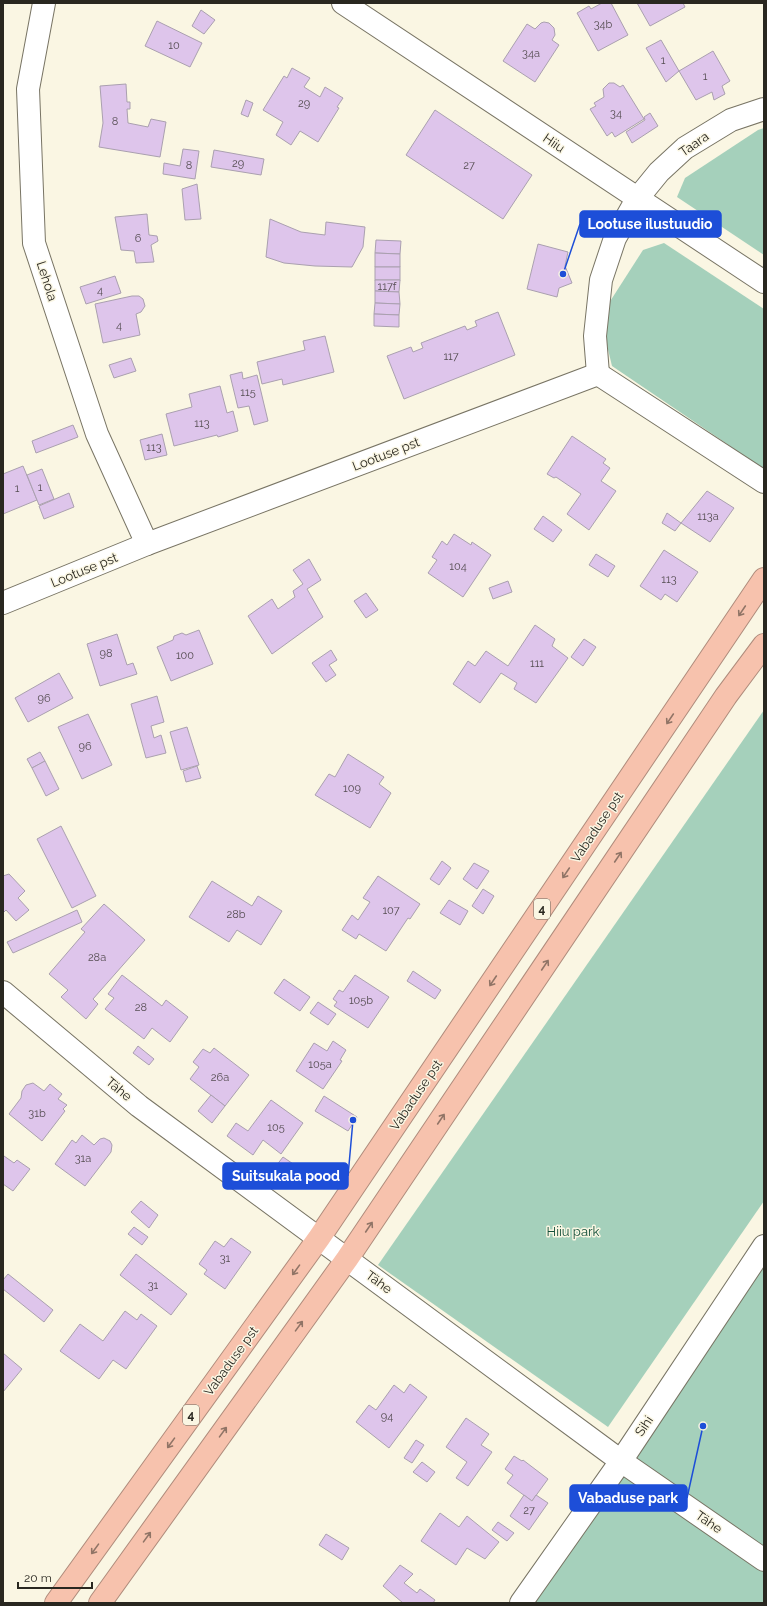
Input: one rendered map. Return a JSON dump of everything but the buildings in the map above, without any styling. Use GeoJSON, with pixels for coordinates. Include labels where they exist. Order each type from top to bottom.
{"type":"FeatureCollection","features":[{"type":"Feature","properties":{"kind":"highway","name":"Vabaduse pst"},"geometry":{"type":"LineString","coordinates":[[56,1603],[319,1238],[764,579]]}},
{"type":"Feature","properties":{"kind":"highway"},"geometry":{"type":"LineString","coordinates":[[100,1603],[347,1259],[726,696],[764,645]]}},
{"type":"Feature","properties":{"kind":"street","name":"Lehola"},"geometry":{"type":"LineString","coordinates":[[44,3],[28,89],[34,243],[98,434],[147,544]]}},
{"type":"Feature","properties":{"kind":"street","name":"Hiiu"},"geometry":{"type":"LineString","coordinates":[[344,3],[764,282]]}},
{"type":"Feature","properties":{"kind":"street","name":"Taara"},"geometry":{"type":"LineString","coordinates":[[637,199],[659,172],[685,148],[732,120],[764,108]]}},
{"type":"Feature","properties":{"kind":"street"},"geometry":{"type":"LineString","coordinates":[[637,199],[615,238],[601,280],[595,336],[598,374],[764,482]]}},
{"type":"Feature","properties":{"kind":"street","name":"Lootuse pst"},"geometry":{"type":"LineString","coordinates":[[3,603],[147,544],[598,374]]}},
{"type":"Feature","properties":{"kind":"street","name":"Tähe"},"geometry":{"type":"LineString","coordinates":[[3,992],[139,1106],[621,1461],[764,1560]]}},
{"type":"Feature","properties":{"kind":"street","name":"Sihi"},"geometry":{"type":"LineString","coordinates":[[521,1603],[621,1461],[764,1246]]}},
{"type":"Feature","properties":{"kind":"green space"},"geometry":{"type":"Polygon","coordinates":[[[764,128],[764,255],[677,197],[685,178],[758,130],[764,128]]]}},
{"type":"Feature","properties":{"kind":"green space"},"geometry":{"type":"Polygon","coordinates":[[[664,243],[764,309],[764,469],[612,366],[605,337],[609,303],[643,250],[664,243]]]}},
{"type":"Feature","properties":{"kind":"green space","name":"Hiiu park"},"geometry":{"type":"Polygon","coordinates":[[[764,710],[764,1201],[608,1427],[378,1265],[764,710]]]}},
{"type":"Feature","properties":{"kind":"green space"},"geometry":{"type":"Polygon","coordinates":[[[764,1248],[764,1603],[519,1603],[764,1248]]]}},
{"type":"Feature","properties":{"kind":"place","name":"Lootuse ilustuudio"},"geometry":{"type":"Point","coordinates":[563,274]}},
{"type":"Feature","properties":{"kind":"place","name":"Suitsukala pood"},"geometry":{"type":"Point","coordinates":[353,1120]}},
{"type":"Feature","properties":{"kind":"place","name":"Vabaduse park"},"geometry":{"type":"Point","coordinates":[703,1426]}}]}
